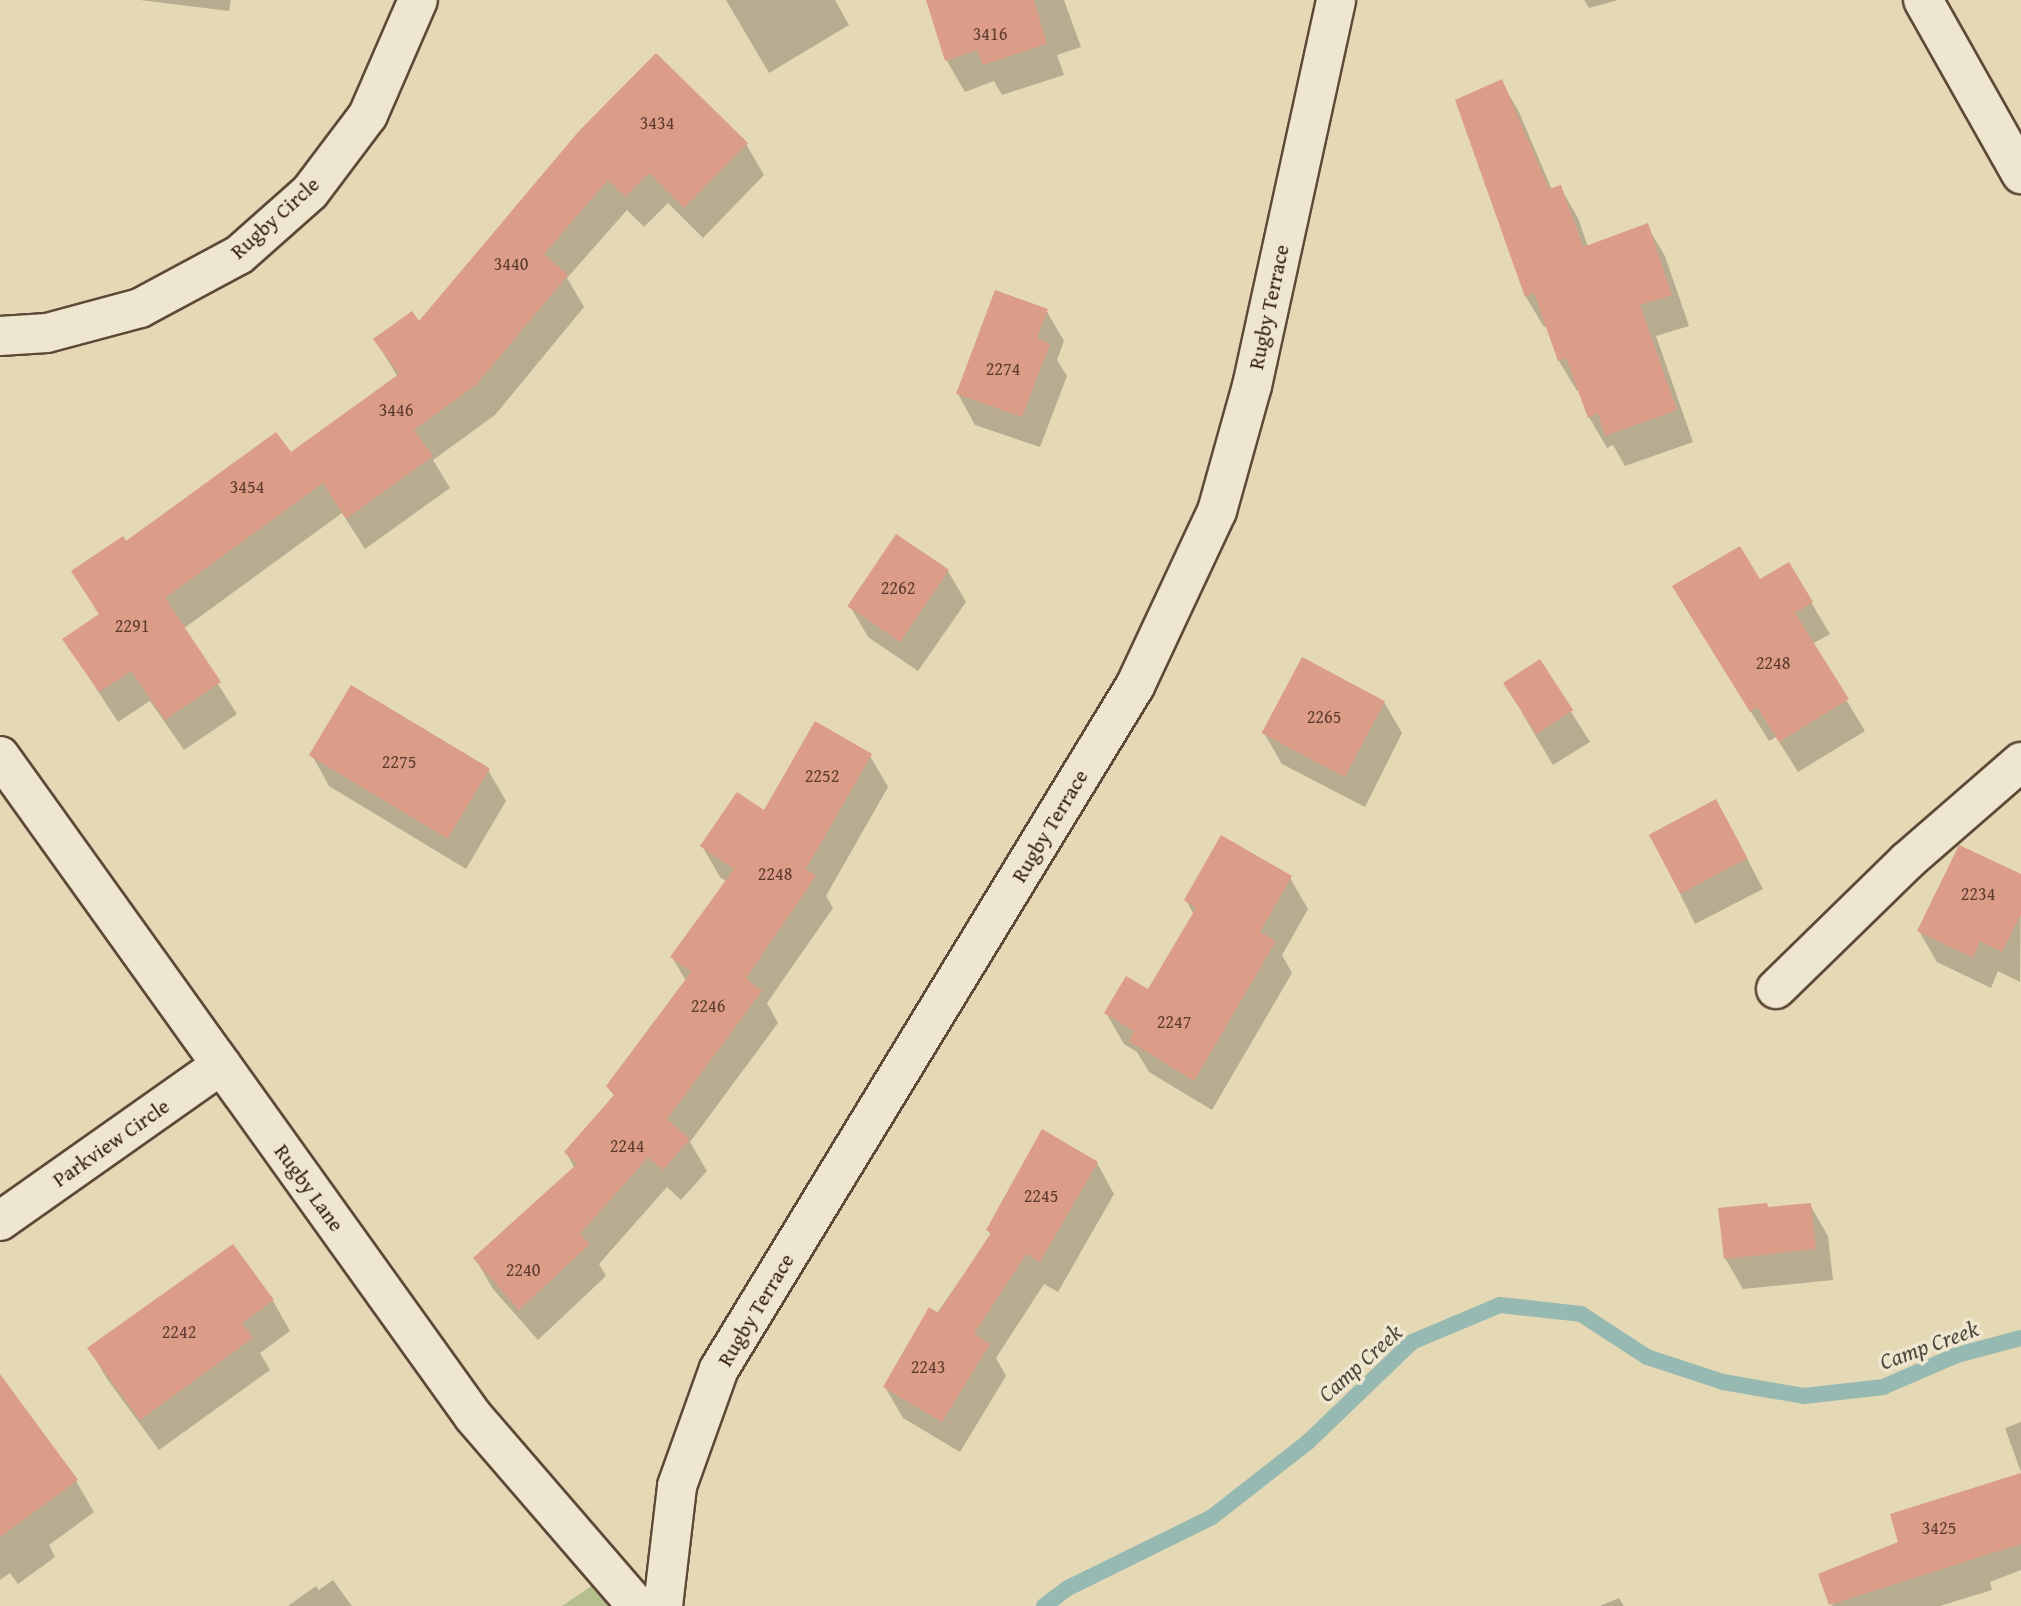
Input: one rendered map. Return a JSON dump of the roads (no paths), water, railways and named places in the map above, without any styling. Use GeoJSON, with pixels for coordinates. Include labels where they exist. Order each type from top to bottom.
{"type":"FeatureCollection","features":[{"type":"Feature","properties":{"kind":"street","name":"Rugby Circle"},"geometry":{"type":"LineString","coordinates":[[0,336],[47,333],[140,308],[239,255],[310,192],[368,115],[418,0]]}},
{"type":"Feature","properties":{"kind":"street","name":"Rugby Terrace"},"geometry":{"type":"LineString","coordinates":[[663,1606],[677,1486],[719,1369],[1135,686],[1217,511],[1252,386],[1336,0]]}},
{"type":"Feature","properties":{"kind":"street"},"geometry":{"type":"LineString","coordinates":[[1923,0],[2021,174]]}},
{"type":"Feature","properties":{"kind":"street","name":"Rugby Lane"},"geometry":{"type":"LineString","coordinates":[[0,756],[472,1416],[637,1606]]}},
{"type":"Feature","properties":{"kind":"street"},"geometry":{"type":"LineString","coordinates":[[1776,989],[1907,861],[2021,762]]}},
{"type":"Feature","properties":{"kind":"street","name":"Parkview Circle"},"geometry":{"type":"LineString","coordinates":[[0,1221],[221,1065]]}},
{"type":"Feature","properties":{"kind":"waterway","name":"Camp Creek"},"geometry":{"type":"LineString","coordinates":[[1044,1606],[1068,1588],[1212,1517],[1308,1442],[1412,1342],[1500,1305],[1581,1314],[1647,1357],[1723,1382],[1804,1396],[1883,1387],[1957,1355],[2021,1338]]}}]}
